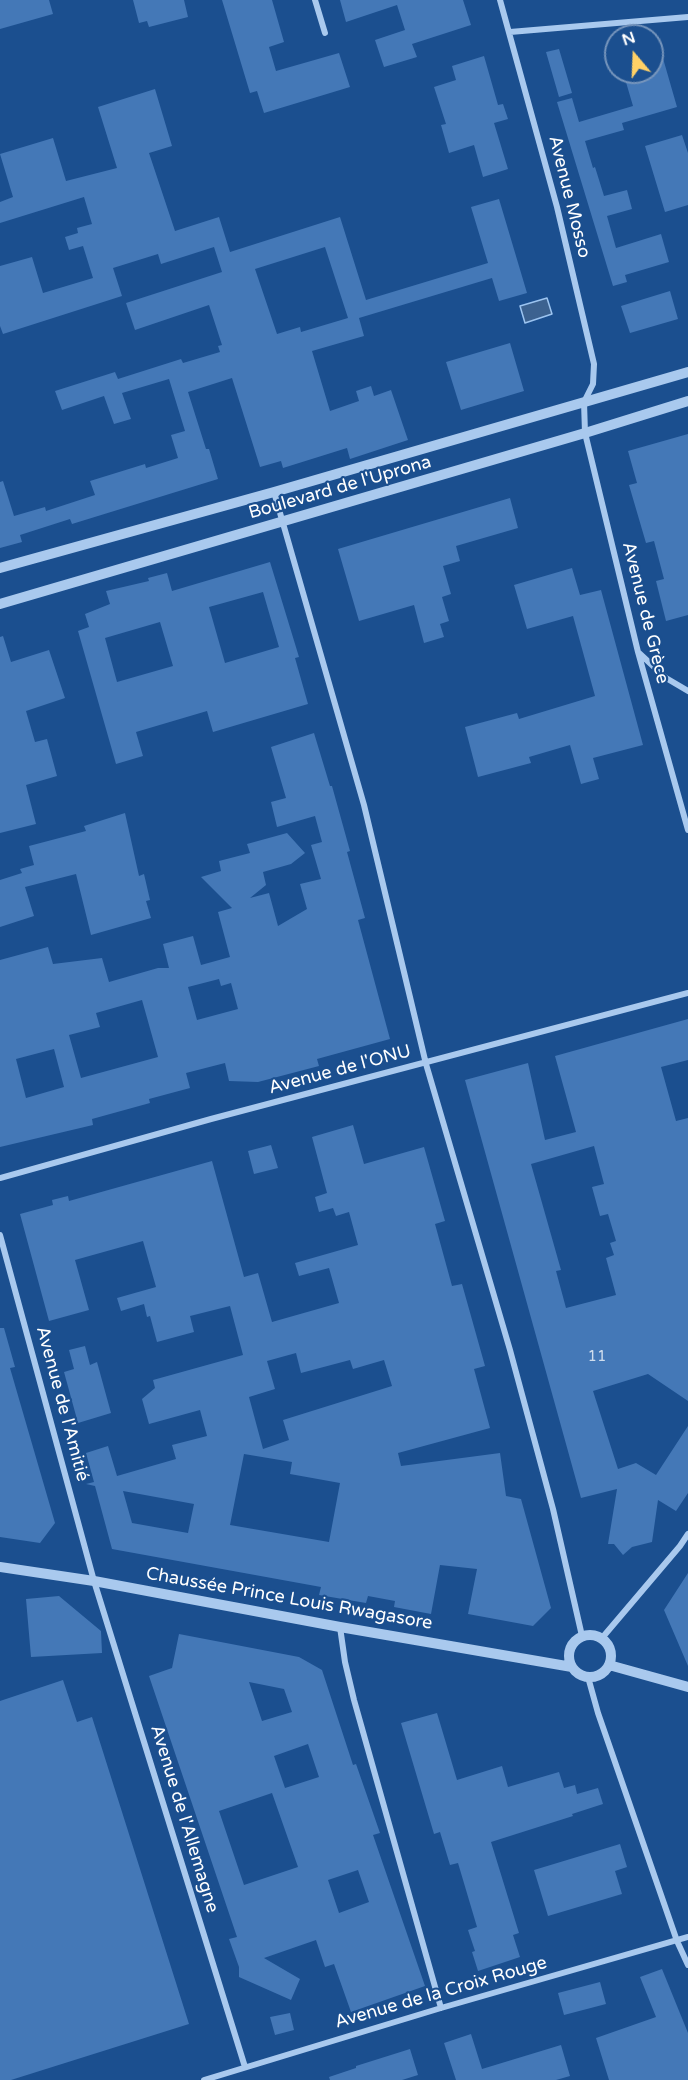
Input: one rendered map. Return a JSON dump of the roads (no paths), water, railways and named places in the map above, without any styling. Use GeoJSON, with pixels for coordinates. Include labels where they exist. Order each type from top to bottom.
{"type":"FeatureCollection","features":[{"type":"Feature","properties":{"kind":"street"},"geometry":{"type":"LineString","coordinates":[[315,0],[326,33]]}},
{"type":"Feature","properties":{"kind":"street","name":"Avenue Mosso"},"geometry":{"type":"LineString","coordinates":[[500,0],[557,207],[594,364],[593,384],[584,402]]}},
{"type":"Feature","properties":{"kind":"street"},"geometry":{"type":"LineString","coordinates":[[510,32],[688,17]]}},
{"type":"Feature","properties":{"kind":"street","name":"Boulevard de l'Uprona"},"geometry":{"type":"LineString","coordinates":[[0,568],[274,492],[688,372]]}},
{"type":"Feature","properties":{"kind":"street","name":"Boulevard de l'Uprona"},"geometry":{"type":"LineString","coordinates":[[0,604],[688,401]]}},
{"type":"Feature","properties":{"kind":"street","name":"Avenue de Grèce"},"geometry":{"type":"LineString","coordinates":[[584,402],[585,433],[638,652],[688,830]]}},
{"type":"Feature","properties":{"kind":"street"},"geometry":{"type":"LineString","coordinates":[[274,492],[364,806],[426,1064],[510,1350],[553,1509],[582,1636]]}},
{"type":"Feature","properties":{"kind":"street"},"geometry":{"type":"LineString","coordinates":[[638,652],[666,678],[688,691]]}},
{"type":"Feature","properties":{"kind":"street","name":"Avenue de l'ONU"},"geometry":{"type":"LineString","coordinates":[[0,1178],[211,1119],[688,993]]}},
{"type":"Feature","properties":{"kind":"street","name":"Avenue de l'Amitié"},"geometry":{"type":"LineString","coordinates":[[0,1234],[94,1581]]}},
{"type":"Feature","properties":{"kind":"street"},"geometry":{"type":"LineString","coordinates":[[602,1638],[688,1534]]}},
{"type":"Feature","properties":{"kind":"street","name":"Chaussée Prince Louis Rwagasore"},"geometry":{"type":"LineString","coordinates":[[0,1567],[94,1581],[572,1667]]}},
{"type":"Feature","properties":{"kind":"street","name":"Avenue de l'Allemagne"},"geometry":{"type":"LineString","coordinates":[[94,1581],[245,2067]]}},
{"type":"Feature","properties":{"kind":"street"},"geometry":{"type":"LineString","coordinates":[[340,1627],[354,1700],[441,2008]]}},
{"type":"Feature","properties":{"kind":"street"},"geometry":{"type":"LineString","coordinates":[[589,1634],[602,1638],[610,1648],[612,1655],[609,1665],[603,1673],[588,1677],[577,1672],[572,1667],[569,1652],[571,1646],[582,1636],[589,1634]]}},
{"type":"Feature","properties":{"kind":"street"},"geometry":{"type":"LineString","coordinates":[[609,1665],[688,1687]]}},
{"type":"Feature","properties":{"kind":"street"},"geometry":{"type":"LineString","coordinates":[[588,1677],[598,1713],[677,1941],[688,1965]]}},
{"type":"Feature","properties":{"kind":"street","name":"Avenue de la Croix Rouge"},"geometry":{"type":"LineString","coordinates":[[204,2080],[441,2008],[688,1937]]}},
{"type":"Feature","properties":{"kind":"water"},"geometry":{"type":"Polygon","coordinates":[[[547,298],[552,314],[525,323],[520,306],[547,298]]]}}]}
